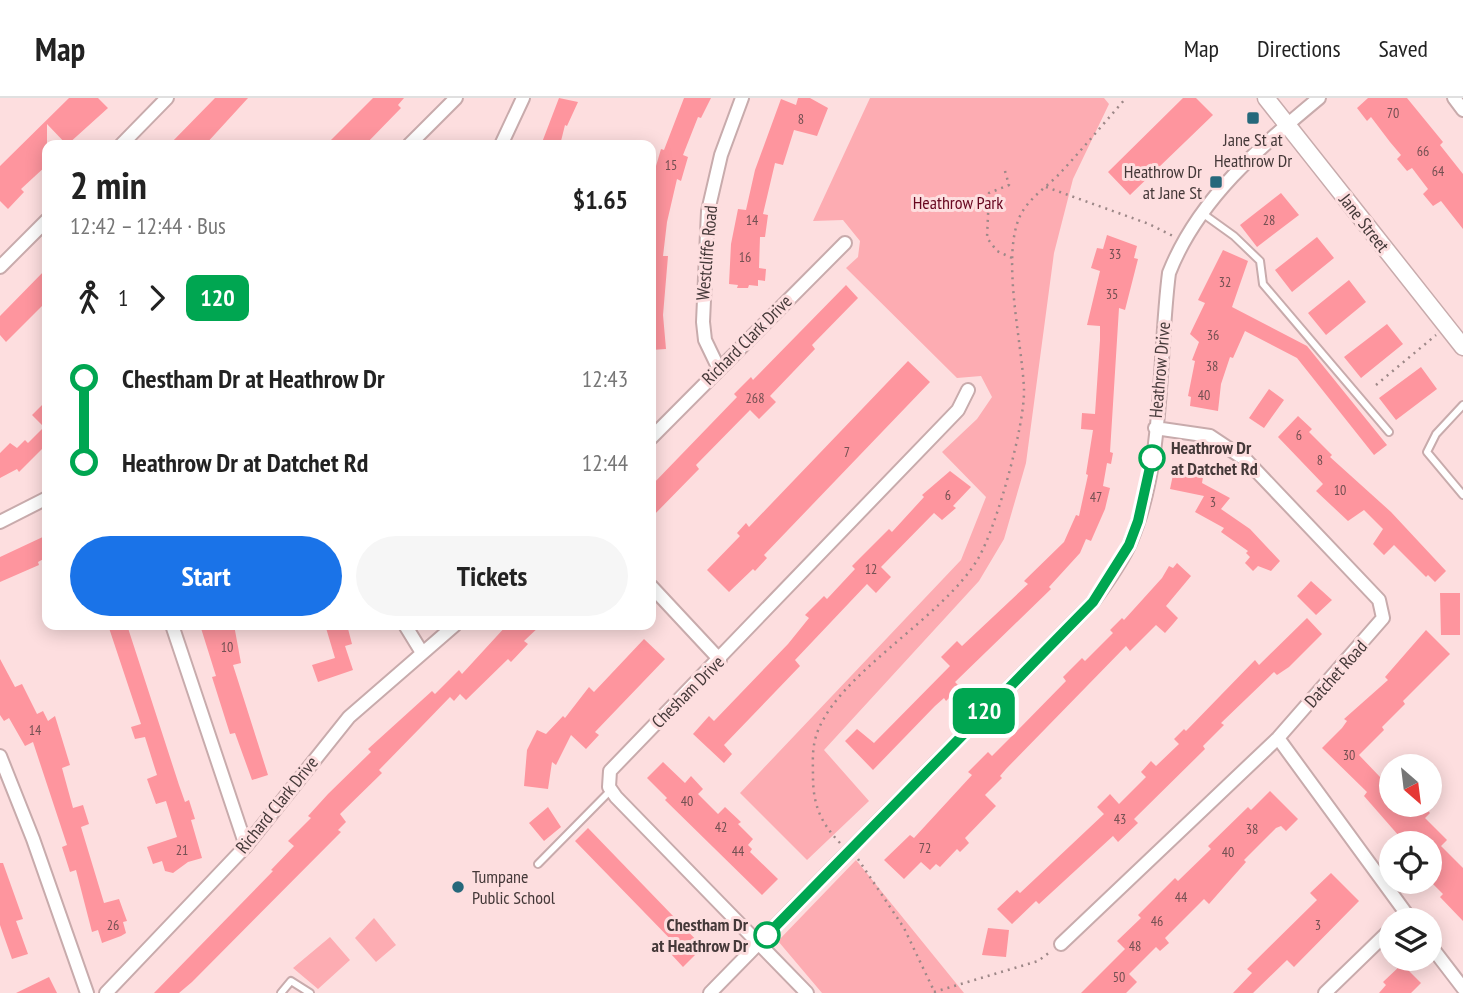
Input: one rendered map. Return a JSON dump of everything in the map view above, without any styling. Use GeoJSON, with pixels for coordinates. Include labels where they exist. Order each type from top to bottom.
{"type":"FeatureCollection","features":[{"type":"Feature","properties":{"kind":"main road","name":"Jane Street"},"geometry":{"type":"LineString","coordinates":[[1266,98],[1463,347]]}},
{"type":"Feature","properties":{"kind":"street"},"geometry":{"type":"LineString","coordinates":[[126,140],[167,98]]}},
{"type":"Feature","properties":{"kind":"street"},"geometry":{"type":"LineString","coordinates":[[415,140],[456,98]]}},
{"type":"Feature","properties":{"kind":"street","name":"Westcliffe Road"},"geometry":{"type":"LineString","coordinates":[[718,368],[705,340],[702,322],[708,211],[721,155],[742,98]]}},
{"type":"Feature","properties":{"kind":"street","name":"Heathrow Drive"},"geometry":{"type":"LineString","coordinates":[[710,993],[1093,602],[1129,545],[1138,521],[1153,451],[1169,273],[1182,241],[1201,212],[1287,125],[1319,98]]}},
{"type":"Feature","properties":{"kind":"street"},"geometry":{"type":"LineString","coordinates":[[1454,98],[1463,110]]}},
{"type":"Feature","properties":{"kind":"street"},"geometry":{"type":"LineString","coordinates":[[503,140],[518,100]]}},
{"type":"Feature","properties":{"kind":"street"},"geometry":{"type":"LineString","coordinates":[[0,267],[42,225]]}},
{"type":"Feature","properties":{"kind":"street","name":"Richard Clark Drive"},"geometry":{"type":"LineString","coordinates":[[656,433],[845,243]]}},
{"type":"Feature","properties":{"kind":"street","name":"Chesham Drive"},"geometry":{"type":"LineString","coordinates":[[611,790],[610,771],[617,762],[720,660],[958,410],[968,390]]}},
{"type":"Feature","properties":{"kind":"street","name":"Datchet Road"},"geometry":{"type":"LineString","coordinates":[[1061,944],[1278,738],[1377,629],[1383,618],[1382,606],[1246,460],[1210,436],[1155,428]]}},
{"type":"Feature","properties":{"kind":"street"},"geometry":{"type":"LineString","coordinates":[[0,522],[42,501]]}},
{"type":"Feature","properties":{"kind":"street"},"geometry":{"type":"LineString","coordinates":[[656,591],[720,660]]}},
{"type":"Feature","properties":{"kind":"street"},"geometry":{"type":"LineString","coordinates":[[174,630],[246,846]]}},
{"type":"Feature","properties":{"kind":"street"},"geometry":{"type":"LineString","coordinates":[[408,630],[421,651]]}},
{"type":"Feature","properties":{"kind":"street","name":"Richard Clark Drive"},"geometry":{"type":"LineString","coordinates":[[106,993],[246,846],[349,717],[421,651],[448,630]]}},
{"type":"Feature","properties":{"kind":"street"},"geometry":{"type":"LineString","coordinates":[[1278,738],[1398,908]]}},
{"type":"Feature","properties":{"kind":"street"},"geometry":{"type":"LineString","coordinates":[[0,757],[33,839],[87,993]]}},
{"type":"Feature","properties":{"kind":"street"},"geometry":{"type":"LineString","coordinates":[[611,790],[807,993]]}},
{"type":"Feature","properties":{"kind":"street"},"geometry":{"type":"LineString","coordinates":[[1325,993],[1379,941]]}},
{"type":"Feature","properties":{"kind":"street"},"geometry":{"type":"LineString","coordinates":[[1442,961],[1463,988]]}},
{"type":"Feature","properties":{"kind":"lane"},"geometry":{"type":"LineString","coordinates":[[1201,212],[1234,236],[1260,261],[1263,284],[1389,432]]}},
{"type":"Feature","properties":{"kind":"lane"},"geometry":{"type":"LineString","coordinates":[[1463,405],[1436,434],[1427,452],[1463,495]]}},
{"type":"Feature","properties":{"kind":"lane"},"geometry":{"type":"LineString","coordinates":[[538,864],[611,790]]}},
{"type":"Feature","properties":{"kind":"lane"},"geometry":{"type":"LineString","coordinates":[[281,993],[291,981],[310,993]]}},
{"type":"Feature","properties":{"kind":"path"},"geometry":{"type":"LineString","coordinates":[[1061,944],[1038,961],[934,992],[892,908],[861,861],[829,831],[816,807],[814,741],[826,713],[839,697],[960,583],[981,555],[1011,465],[1023,415],[1023,373],[1012,258],[1020,216],[1126,98]]}},
{"type":"Feature","properties":{"kind":"path"},"geometry":{"type":"LineString","coordinates":[[1004,171],[1009,185],[989,193],[987,238],[997,251],[1012,258]]}},
{"type":"Feature","properties":{"kind":"path"},"geometry":{"type":"LineString","coordinates":[[1046,187],[1072,199],[1149,224],[1182,241]]}},
{"type":"Feature","properties":{"kind":"path"},"geometry":{"type":"LineString","coordinates":[[1376,385],[1447,327]]}},
{"type":"Feature","properties":{"kind":"green space","name":"Heathrow Park"},"geometry":{"type":"Polygon","coordinates":[[[870,98],[1104,98],[1109,104],[1073,179],[1054,253],[1026,463],[1004,539],[979,581],[824,750],[869,801],[807,860],[740,793],[961,560],[986,497],[942,452],[977,419],[992,397],[981,376],[957,378],[846,268],[858,257],[860,241],[843,220],[813,221],[870,98]]]}},
{"type":"Feature","properties":{"kind":"green space"},"geometry":{"type":"Polygon","coordinates":[[[856,860],[964,993],[822,993],[778,941],[856,860]]]}},
{"type":"Feature","properties":{"kind":"green space"},"geometry":{"type":"Polygon","coordinates":[[[374,918],[396,945],[376,962],[355,938],[374,918]]]}},
{"type":"Feature","properties":{"kind":"green space"},"geometry":{"type":"Polygon","coordinates":[[[330,937],[350,960],[318,989],[293,968],[330,937]]]}},
{"type":"Feature","properties":{"kind":"building"},"geometry":{"type":"Polygon","coordinates":[[[69,98],[98,98],[108,108],[73,140],[62,140],[47,124],[47,140],[42,140],[42,170],[21,189],[24,192],[8,209],[0,201],[0,166],[69,98]]]}},
{"type":"Feature","properties":{"kind":"building"},"geometry":{"type":"Polygon","coordinates":[[[215,98],[248,98],[210,140],[174,140],[215,98]]]}},
{"type":"Feature","properties":{"kind":"building"},"geometry":{"type":"Polygon","coordinates":[[[373,98],[404,98],[398,105],[401,108],[370,140],[331,140],[373,98]]]}},
{"type":"Feature","properties":{"kind":"building"},"geometry":{"type":"Polygon","coordinates":[[[559,98],[578,102],[567,126],[565,125],[561,140],[543,140],[559,98]]]}},
{"type":"Feature","properties":{"kind":"building"},"geometry":{"type":"Polygon","coordinates":[[[684,98],[711,98],[701,118],[698,117],[683,155],[688,157],[681,181],[677,179],[667,222],[663,256],[668,256],[663,315],[666,349],[656,350],[656,166],[661,149],[664,150],[684,98]]]}},
{"type":"Feature","properties":{"kind":"building"},"geometry":{"type":"Polygon","coordinates":[[[798,98],[810,98],[828,108],[817,136],[794,130],[783,165],[775,163],[763,214],[768,215],[765,237],[760,237],[759,268],[766,269],[765,281],[758,280],[758,286],[737,288],[738,285],[729,284],[731,244],[738,209],[746,210],[755,170],[781,99],[796,105],[798,98]]]}},
{"type":"Feature","properties":{"kind":"building"},"geometry":{"type":"Polygon","coordinates":[[[1183,98],[1196,98],[1213,115],[1130,195],[1108,172],[1183,98]]]}},
{"type":"Feature","properties":{"kind":"building"},"geometry":{"type":"Polygon","coordinates":[[[1368,98],[1407,98],[1443,142],[1440,145],[1463,174],[1463,229],[1441,201],[1433,206],[1423,194],[1428,189],[1412,168],[1407,171],[1397,159],[1401,155],[1371,117],[1367,121],[1357,108],[1368,98]]]}},
{"type":"Feature","properties":{"kind":"building"},"geometry":{"type":"Polygon","coordinates":[[[1281,193],[1299,215],[1257,247],[1240,225],[1281,193]]]}},
{"type":"Feature","properties":{"kind":"building"},"geometry":{"type":"Polygon","coordinates":[[[1107,235],[1137,246],[1134,258],[1138,259],[1125,310],[1119,308],[1110,452],[1113,453],[1111,464],[1107,463],[1103,486],[1110,488],[1105,509],[1091,541],[1086,539],[1080,553],[1049,587],[1051,589],[955,682],[960,687],[946,701],[944,698],[935,706],[873,770],[845,741],[857,729],[874,743],[950,666],[941,657],[957,641],[962,646],[1028,584],[1024,581],[1064,542],[1076,515],[1079,516],[1088,475],[1093,430],[1081,429],[1082,413],[1095,414],[1100,340],[1100,326],[1087,325],[1100,271],[1091,268],[1097,248],[1103,249],[1107,235]]]}},
{"type":"Feature","properties":{"kind":"building"},"geometry":{"type":"Polygon","coordinates":[[[1317,237],[1334,258],[1292,292],[1275,270],[1317,237]]]}},
{"type":"Feature","properties":{"kind":"building"},"geometry":{"type":"Polygon","coordinates":[[[1223,250],[1248,261],[1232,307],[1307,346],[1387,445],[1374,455],[1297,358],[1245,331],[1233,358],[1230,357],[1221,384],[1218,411],[1190,406],[1191,397],[1188,396],[1195,361],[1192,360],[1199,342],[1190,334],[1205,303],[1198,300],[1223,250]]]}},
{"type":"Feature","properties":{"kind":"building"},"geometry":{"type":"Polygon","coordinates":[[[42,273],[42,306],[6,342],[0,335],[0,316],[42,273]]]}},
{"type":"Feature","properties":{"kind":"building"},"geometry":{"type":"Polygon","coordinates":[[[1349,280],[1366,302],[1326,335],[1308,313],[1349,280]]]}},
{"type":"Feature","properties":{"kind":"building"},"geometry":{"type":"Polygon","coordinates":[[[846,285],[858,298],[812,345],[815,349],[770,396],[776,402],[759,419],[750,410],[696,465],[699,469],[656,513],[656,481],[737,397],[734,394],[751,377],[753,380],[846,285]]]}},
{"type":"Feature","properties":{"kind":"building"},"geometry":{"type":"Polygon","coordinates":[[[1387,324],[1403,344],[1361,378],[1344,357],[1387,324]]]}},
{"type":"Feature","properties":{"kind":"building"},"geometry":{"type":"Polygon","coordinates":[[[908,361],[930,382],[764,555],[767,558],[755,571],[753,569],[729,592],[707,570],[740,536],[737,533],[746,523],[749,527],[908,361]]]}},
{"type":"Feature","properties":{"kind":"building"},"geometry":{"type":"Polygon","coordinates":[[[1421,367],[1437,389],[1396,420],[1379,398],[1421,367]]]}},
{"type":"Feature","properties":{"kind":"building"},"geometry":{"type":"Polygon","coordinates":[[[1269,389],[1284,400],[1264,428],[1249,418],[1269,389]]]}},
{"type":"Feature","properties":{"kind":"building"},"geometry":{"type":"Polygon","coordinates":[[[42,405],[42,425],[32,415],[42,405]]]}},
{"type":"Feature","properties":{"kind":"building"},"geometry":{"type":"Polygon","coordinates":[[[1298,416],[1312,429],[1309,432],[1332,455],[1330,457],[1391,512],[1446,571],[1435,582],[1428,575],[1426,577],[1394,545],[1384,555],[1373,544],[1383,529],[1364,510],[1348,521],[1316,491],[1323,484],[1278,437],[1298,416]]]}},
{"type":"Feature","properties":{"kind":"building"},"geometry":{"type":"Polygon","coordinates":[[[42,429],[42,449],[19,472],[17,469],[0,478],[0,453],[10,443],[17,448],[25,440],[28,443],[42,429]]]}},
{"type":"Feature","properties":{"kind":"building"},"geometry":{"type":"Polygon","coordinates":[[[1174,470],[1203,477],[1202,483],[1230,498],[1221,509],[1250,529],[1280,561],[1271,571],[1258,566],[1253,571],[1245,563],[1250,557],[1246,553],[1248,551],[1221,532],[1224,528],[1195,512],[1204,496],[1170,489],[1174,470]]]}},
{"type":"Feature","properties":{"kind":"building"},"geometry":{"type":"Polygon","coordinates":[[[950,471],[971,487],[953,506],[956,508],[942,520],[934,513],[881,567],[891,577],[876,593],[867,584],[795,660],[800,666],[724,745],[732,754],[724,763],[693,734],[709,716],[714,721],[788,644],[809,618],[805,615],[824,596],[827,599],[855,569],[852,566],[889,529],[892,532],[924,497],[922,495],[950,471]]]}},
{"type":"Feature","properties":{"kind":"building"},"geometry":{"type":"Polygon","coordinates":[[[42,537],[42,560],[38,562],[39,565],[0,582],[0,557],[42,537]]]}},
{"type":"Feature","properties":{"kind":"building"},"geometry":{"type":"Polygon","coordinates":[[[1177,563],[1191,576],[1166,606],[1178,618],[1173,624],[1165,633],[1156,625],[1130,651],[1126,646],[1006,769],[1000,776],[1002,778],[985,795],[996,806],[965,838],[969,843],[960,852],[957,849],[940,867],[936,864],[930,870],[921,862],[904,879],[884,860],[910,835],[914,838],[972,775],[968,772],[988,752],[992,756],[1066,681],[1063,677],[1082,658],[1085,661],[1113,633],[1110,630],[1122,618],[1124,620],[1162,578],[1169,566],[1173,568],[1177,563]]]}},
{"type":"Feature","properties":{"kind":"building"},"geometry":{"type":"Polygon","coordinates":[[[1311,581],[1332,600],[1316,615],[1297,596],[1311,581]]]}},
{"type":"Feature","properties":{"kind":"building"},"geometry":{"type":"Polygon","coordinates":[[[1440,593],[1460,593],[1460,635],[1441,635],[1440,593]]]}},
{"type":"Feature","properties":{"kind":"building"},"geometry":{"type":"Polygon","coordinates":[[[1307,618],[1322,634],[1289,667],[1277,675],[1274,672],[1221,723],[1224,725],[1203,746],[1205,749],[1134,819],[1138,823],[1118,842],[1113,836],[1039,904],[1036,901],[1012,924],[997,909],[1017,890],[1020,893],[1104,814],[1097,807],[1110,794],[1119,804],[1146,777],[1141,772],[1151,761],[1156,766],[1179,744],[1174,739],[1184,729],[1186,731],[1255,660],[1259,665],[1307,618]]]}},
{"type":"Feature","properties":{"kind":"building"},"geometry":{"type":"Polygon","coordinates":[[[110,630],[129,630],[179,785],[185,802],[189,800],[195,819],[191,820],[202,858],[188,862],[173,873],[165,871],[162,861],[153,864],[147,847],[177,837],[166,801],[156,804],[147,779],[157,775],[145,737],[135,739],[131,727],[141,724],[110,630]]]}},
{"type":"Feature","properties":{"kind":"building"},"geometry":{"type":"Polygon","coordinates":[[[202,630],[235,630],[241,663],[233,665],[268,775],[252,780],[235,733],[230,734],[212,677],[216,676],[202,630]]]}},
{"type":"Feature","properties":{"kind":"building"},"geometry":{"type":"Polygon","coordinates":[[[327,630],[348,630],[352,644],[345,646],[353,670],[318,682],[312,665],[335,658],[327,630]]]}},
{"type":"Feature","properties":{"kind":"building"},"geometry":{"type":"Polygon","coordinates":[[[502,630],[536,630],[524,641],[528,644],[511,662],[508,659],[466,700],[460,694],[454,701],[450,697],[379,770],[382,773],[340,814],[346,822],[338,830],[341,832],[192,982],[179,993],[154,993],[273,871],[271,870],[294,846],[288,841],[311,818],[308,816],[328,794],[371,752],[368,749],[432,691],[435,694],[459,670],[462,674],[502,630]]]}},
{"type":"Feature","properties":{"kind":"building"},"geometry":{"type":"Polygon","coordinates":[[[1426,630],[1450,654],[1403,701],[1405,704],[1382,727],[1384,730],[1359,755],[1379,776],[1379,813],[1364,796],[1367,792],[1322,748],[1342,728],[1347,721],[1344,719],[1388,680],[1385,677],[1426,630]]]}},
{"type":"Feature","properties":{"kind":"building"},"geometry":{"type":"Polygon","coordinates":[[[644,639],[665,659],[595,732],[599,735],[586,749],[571,735],[556,765],[552,762],[548,789],[524,786],[527,750],[537,730],[546,734],[563,716],[565,718],[589,687],[594,692],[644,639]]]}},
{"type":"Feature","properties":{"kind":"building"},"geometry":{"type":"Polygon","coordinates":[[[0,659],[15,687],[22,684],[37,714],[43,711],[48,721],[55,716],[70,765],[62,768],[73,808],[83,805],[89,824],[81,827],[104,903],[119,899],[127,921],[123,922],[126,933],[121,936],[102,943],[98,930],[92,932],[76,870],[70,872],[62,847],[67,845],[33,742],[25,746],[9,718],[4,721],[0,715],[0,659]]]}},
{"type":"Feature","properties":{"kind":"building"},"geometry":{"type":"Polygon","coordinates":[[[663,762],[685,783],[691,776],[703,789],[698,794],[718,814],[725,807],[741,822],[738,824],[753,839],[748,845],[752,849],[750,852],[778,879],[762,895],[665,800],[667,798],[647,778],[663,762]]]}},
{"type":"Feature","properties":{"kind":"building"},"geometry":{"type":"Polygon","coordinates":[[[1270,791],[1298,819],[1286,831],[1281,826],[1276,828],[1244,860],[1246,862],[1209,904],[1204,899],[1165,938],[1169,943],[1160,951],[1156,947],[1129,974],[1137,982],[1126,993],[1081,993],[1125,949],[1117,941],[1141,918],[1138,915],[1175,878],[1178,881],[1211,849],[1208,846],[1248,807],[1251,810],[1270,791]]]}},
{"type":"Feature","properties":{"kind":"building"},"geometry":{"type":"Polygon","coordinates":[[[548,807],[561,827],[544,841],[529,823],[548,807]]]}},
{"type":"Feature","properties":{"kind":"building"},"geometry":{"type":"Polygon","coordinates":[[[1382,817],[1426,817],[1438,831],[1395,831],[1382,817]]]}},
{"type":"Feature","properties":{"kind":"building"},"geometry":{"type":"Polygon","coordinates":[[[588,828],[703,947],[683,967],[671,954],[678,947],[575,841],[588,828]]]}},
{"type":"Feature","properties":{"kind":"building"},"geometry":{"type":"Polygon","coordinates":[[[1442,847],[1463,868],[1463,921],[1440,897],[1443,894],[1442,847]]]}},
{"type":"Feature","properties":{"kind":"building"},"geometry":{"type":"Polygon","coordinates":[[[0,863],[3,863],[23,919],[16,921],[28,954],[12,959],[0,925],[0,863]]]}},
{"type":"Feature","properties":{"kind":"building"},"geometry":{"type":"Polygon","coordinates":[[[1331,873],[1359,901],[1294,967],[1287,960],[1253,993],[1233,993],[1252,973],[1247,969],[1317,900],[1310,893],[1331,873]]]}},
{"type":"Feature","properties":{"kind":"building"},"geometry":{"type":"Polygon","coordinates":[[[988,928],[1009,930],[1006,957],[982,955],[988,928]]]}},
{"type":"Feature","properties":{"kind":"building"},"geometry":{"type":"Polygon","coordinates":[[[1395,971],[1409,971],[1421,983],[1411,993],[1379,993],[1386,985],[1383,982],[1395,971]]]}},
{"type":"Feature","properties":{"kind":"building"},"geometry":{"type":"Polygon","coordinates":[[[49,977],[57,993],[16,993],[49,977]]]}},
{"type":"Feature","properties":{"kind":"bus line","name":"120"},"geometry":{"type":"LineString","coordinates":[[767,935],[1093,602],[1129,545],[1138,521],[1152,458]]}},
{"type":"Feature","properties":{"kind":"place","name":"Jane St at Heathrow Dr"},"geometry":{"type":"Point","coordinates":[1253,118]}},
{"type":"Feature","properties":{"kind":"place","name":"Heathrow Dr at Jane St"},"geometry":{"type":"Point","coordinates":[1216,182]}},
{"type":"Feature","properties":{"kind":"place","name":"Heathrow Dr at Datchet Rd"},"geometry":{"type":"Point","coordinates":[1152,458]}},
{"type":"Feature","properties":{"kind":"place","name":"Tumpane Public School"},"geometry":{"type":"Point","coordinates":[458,887]}},
{"type":"Feature","properties":{"kind":"place","name":"Chestham Dr at Heathrow Dr"},"geometry":{"type":"Point","coordinates":[767,935]}}]}
